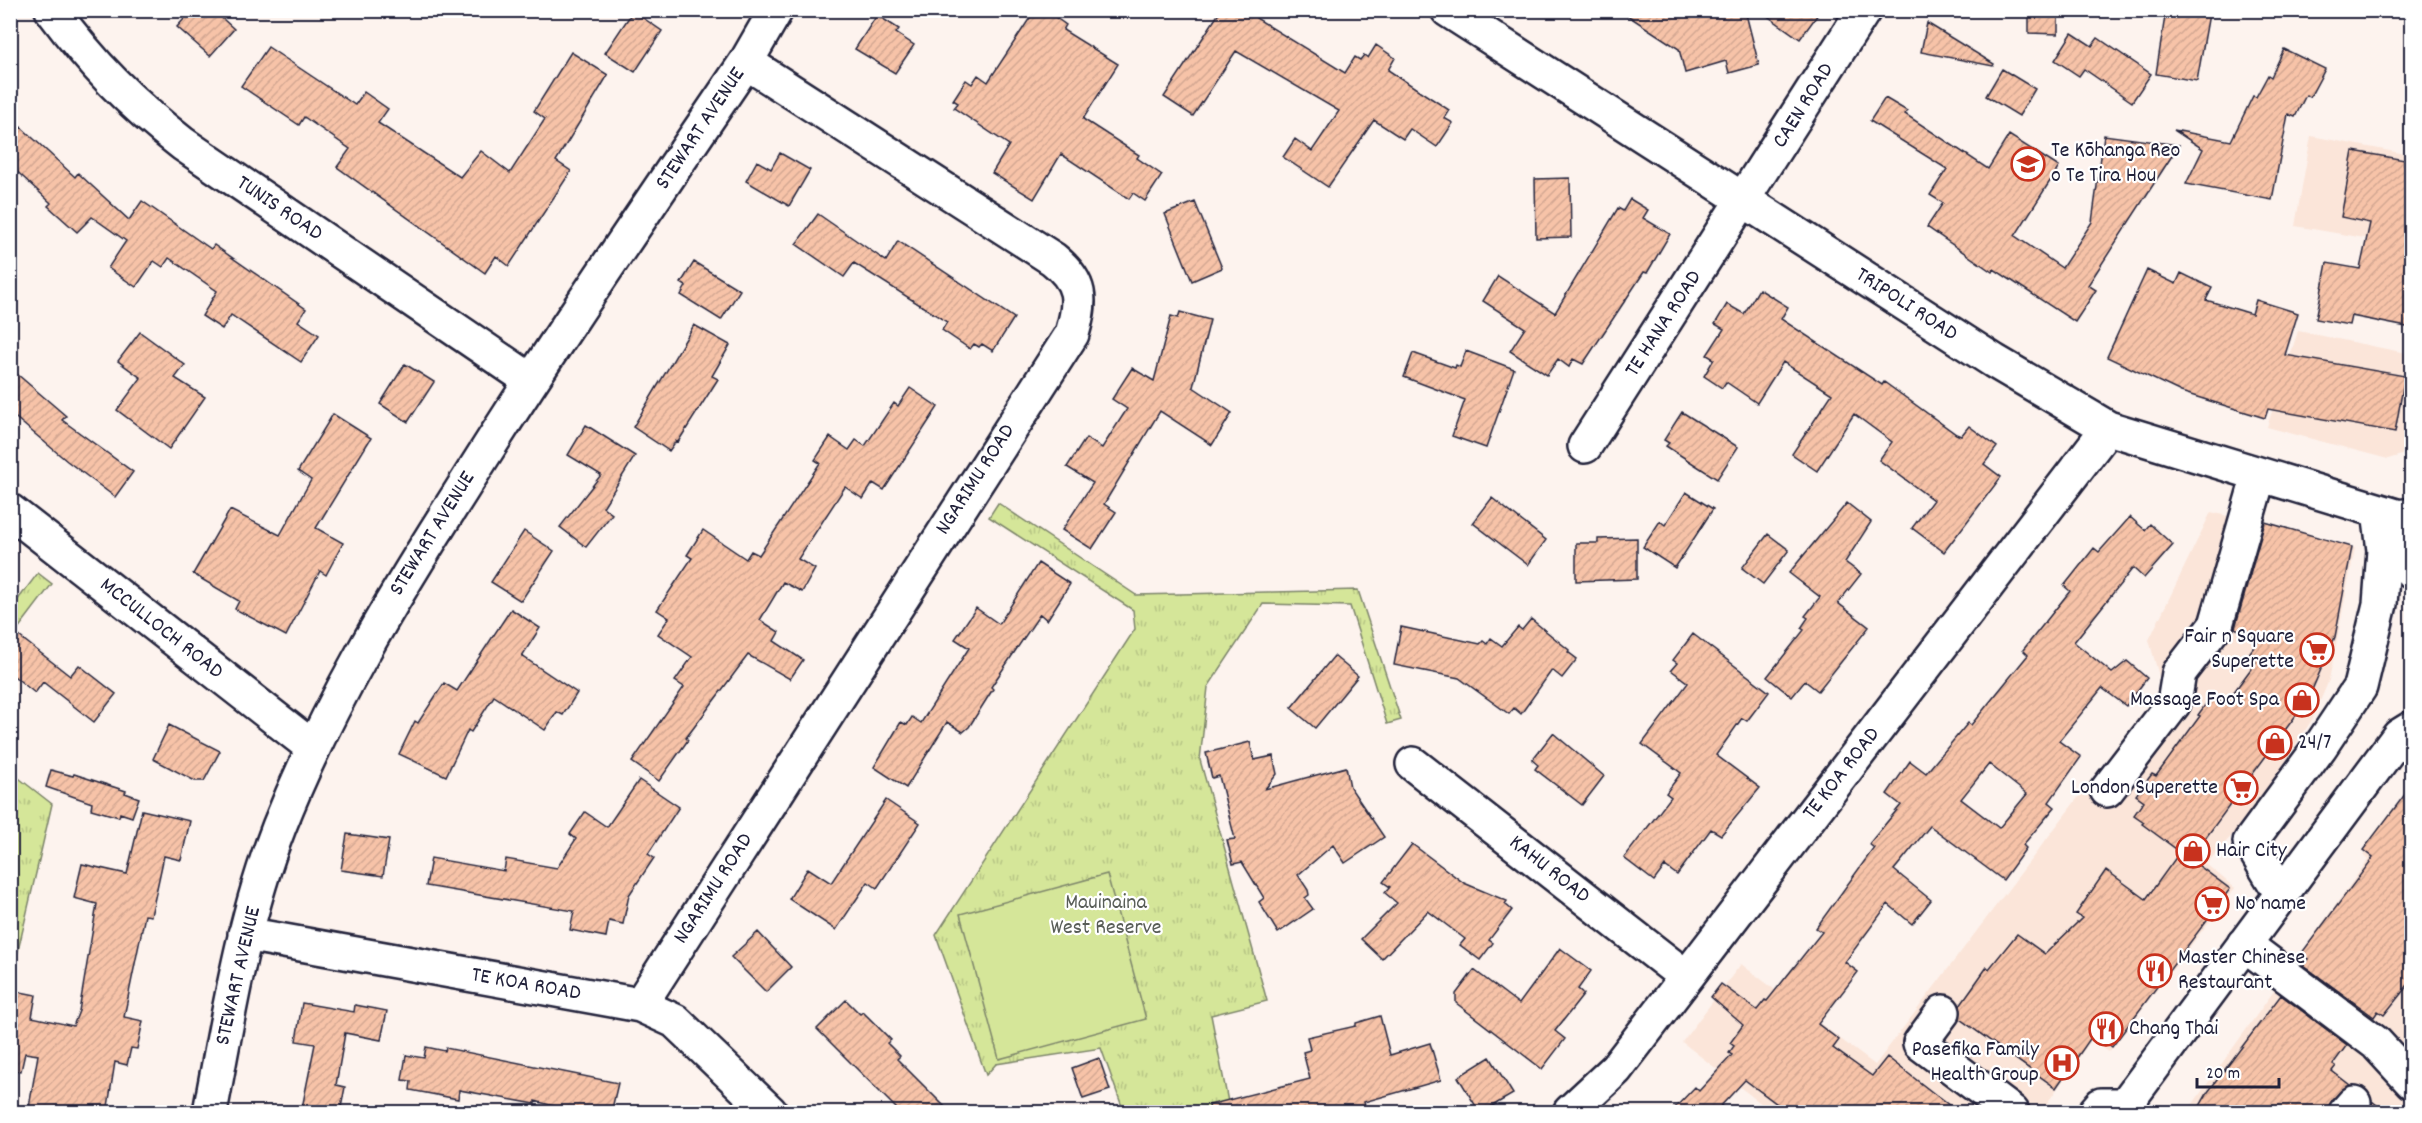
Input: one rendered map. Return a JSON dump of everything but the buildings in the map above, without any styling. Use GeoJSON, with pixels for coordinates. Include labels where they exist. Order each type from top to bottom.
{"type":"FeatureCollection","features":[{"type":"Feature","properties":{"kind":"street","name":"TUNIS ROAD"},"geometry":{"type":"LineString","coordinates":[[52,10],[80,48],[113,86],[167,131],[530,380]]}},
{"type":"Feature","properties":{"kind":"street","name":"STEWART AVENUE"},"geometry":{"type":"LineString","coordinates":[[210,1113],[245,934],[277,830],[312,747],[380,618],[530,380],[746,62],[776,10]]}},
{"type":"Feature","properties":{"kind":"street","name":"TRIPOLI ROAD"},"geometry":{"type":"LineString","coordinates":[[1448,10],[1994,361],[2108,428],[2259,475],[2398,512]]}},
{"type":"Feature","properties":{"kind":"street","name":"CAEN ROAD"},"geometry":{"type":"LineString","coordinates":[[1743,201],[1864,10]]}},
{"type":"Feature","properties":{"kind":"street","name":"NGARIMU ROAD"},"geometry":{"type":"LineString","coordinates":[[640,1005],[1072,334],[1078,314],[1078,292],[1069,272],[746,62]]}},
{"type":"Feature","properties":{"kind":"street","name":"TE HANA ROAD"},"geometry":{"type":"LineString","coordinates":[[1585,446],[1743,201]]}},
{"type":"Feature","properties":{"kind":"street","name":"TE KOA ROAD"},"geometry":{"type":"LineString","coordinates":[[1570,1113],[1616,1070],[2108,428]]}},
{"type":"Feature","properties":{"kind":"street"},"geometry":{"type":"LineString","coordinates":[[2107,790],[2174,703],[2179,672],[2216,625],[2259,475]]}},
{"type":"Feature","properties":{"kind":"street","name":"MCCULLOCH ROAD"},"geometry":{"type":"LineString","coordinates":[[10,511],[312,747]]}},
{"type":"Feature","properties":{"kind":"street"},"geometry":{"type":"LineString","coordinates":[[2398,512],[2401,544],[2412,572]]}},
{"type":"Feature","properties":{"kind":"street"},"geometry":{"type":"LineString","coordinates":[[2282,895],[2250,842],[2320,747],[2360,687],[2380,604],[2384,550],[2398,512]]}},
{"type":"Feature","properties":{"kind":"street"},"geometry":{"type":"LineString","coordinates":[[2116,1110],[2282,895],[2399,736],[2412,728]]}},
{"type":"Feature","properties":{"kind":"street"},"geometry":{"type":"LineString","coordinates":[[2374,770],[2412,753]]}},
{"type":"Feature","properties":{"kind":"street","name":"KAHU ROAD"},"geometry":{"type":"LineString","coordinates":[[1413,764],[1686,977]]}},
{"type":"Feature","properties":{"kind":"street","name":"TE KOA ROAD"},"geometry":{"type":"LineString","coordinates":[[245,934],[640,1005],[675,1021],[770,1113]]}},
{"type":"Feature","properties":{"kind":"street"},"geometry":{"type":"LineString","coordinates":[[2244,944],[2376,1043],[2412,1082]]}},
{"type":"Feature","properties":{"kind":"street"},"geometry":{"type":"LineString","coordinates":[[1943,1012],[1920,1043],[2012,1113]]}},
{"type":"Feature","properties":{"kind":"shaded area"},"geometry":{"type":"Polygon","coordinates":[[[2311,136],[2411,155],[2411,246],[2295,226],[2311,136]]]}},
{"type":"Feature","properties":{"kind":"shaded area"},"geometry":{"type":"Polygon","coordinates":[[[2298,331],[2411,354],[2411,452],[2388,459],[2267,427],[2298,331]]]}},
{"type":"Feature","properties":{"kind":"shaded area"},"geometry":{"type":"Polygon","coordinates":[[[2211,512],[2355,548],[2329,680],[2313,718],[2255,810],[2206,864],[2235,888],[2109,1052],[2091,1040],[2041,1112],[1772,1112],[1682,1042],[1741,964],[1875,1065],[2162,687],[2149,640],[2211,512]]]}},
{"type":"Feature","properties":{"kind":"shaded area"},"geometry":{"type":"Polygon","coordinates":[[[2411,785],[2411,1112],[2187,1112],[2368,860],[2363,855],[2411,785]]]}},
{"type":"Feature","properties":{"kind":"green space","name":"Mauinaina West Reserve"},"geometry":{"type":"Polygon","coordinates":[[[998,503],[1136,595],[1358,590],[1401,720],[1387,724],[1350,606],[1263,604],[1208,687],[1200,760],[1267,1001],[1211,1015],[1230,1112],[1124,1112],[1101,1048],[996,1064],[986,1075],[936,935],[1135,629],[1133,610],[989,517],[998,503]]]}},
{"type":"Feature","properties":{"kind":"green space"},"geometry":{"type":"Polygon","coordinates":[[[38,573],[52,584],[11,638],[10,610],[38,573]]]}},
{"type":"Feature","properties":{"kind":"green space"},"geometry":{"type":"Polygon","coordinates":[[[11,772],[52,804],[10,981],[11,772]]]}},
{"type":"Feature","properties":{"kind":"green space"},"geometry":{"type":"Polygon","coordinates":[[[1107,874],[1146,1019],[999,1059],[960,914],[1107,874]]]}},
{"type":"Feature","properties":{"kind":"place","name":"Te Kōhanga Reo o Te Tira Hou"},"geometry":{"type":"Point","coordinates":[2028,164]}},
{"type":"Feature","properties":{"kind":"place","name":"Fair n Square Superette"},"geometry":{"type":"Point","coordinates":[2317,650]}},
{"type":"Feature","properties":{"kind":"place","name":"Massage Foot Spa"},"geometry":{"type":"Point","coordinates":[2302,700]}},
{"type":"Feature","properties":{"kind":"place","name":"24/7"},"geometry":{"type":"Point","coordinates":[2275,743]}},
{"type":"Feature","properties":{"kind":"place","name":"London Superette"},"geometry":{"type":"Point","coordinates":[2241,788]}},
{"type":"Feature","properties":{"kind":"place","name":"Hair City"},"geometry":{"type":"Point","coordinates":[2193,851]}},
{"type":"Feature","properties":{"kind":"place","name":"No name"},"geometry":{"type":"Point","coordinates":[2212,904]}},
{"type":"Feature","properties":{"kind":"place","name":"Master Chinese Restaurant"},"geometry":{"type":"Point","coordinates":[2155,971]}},
{"type":"Feature","properties":{"kind":"place","name":"Chang Thai"},"geometry":{"type":"Point","coordinates":[2106,1029]}},
{"type":"Feature","properties":{"kind":"place","name":"Pasefika Family Health Group"},"geometry":{"type":"Point","coordinates":[2062,1063]}}]}
